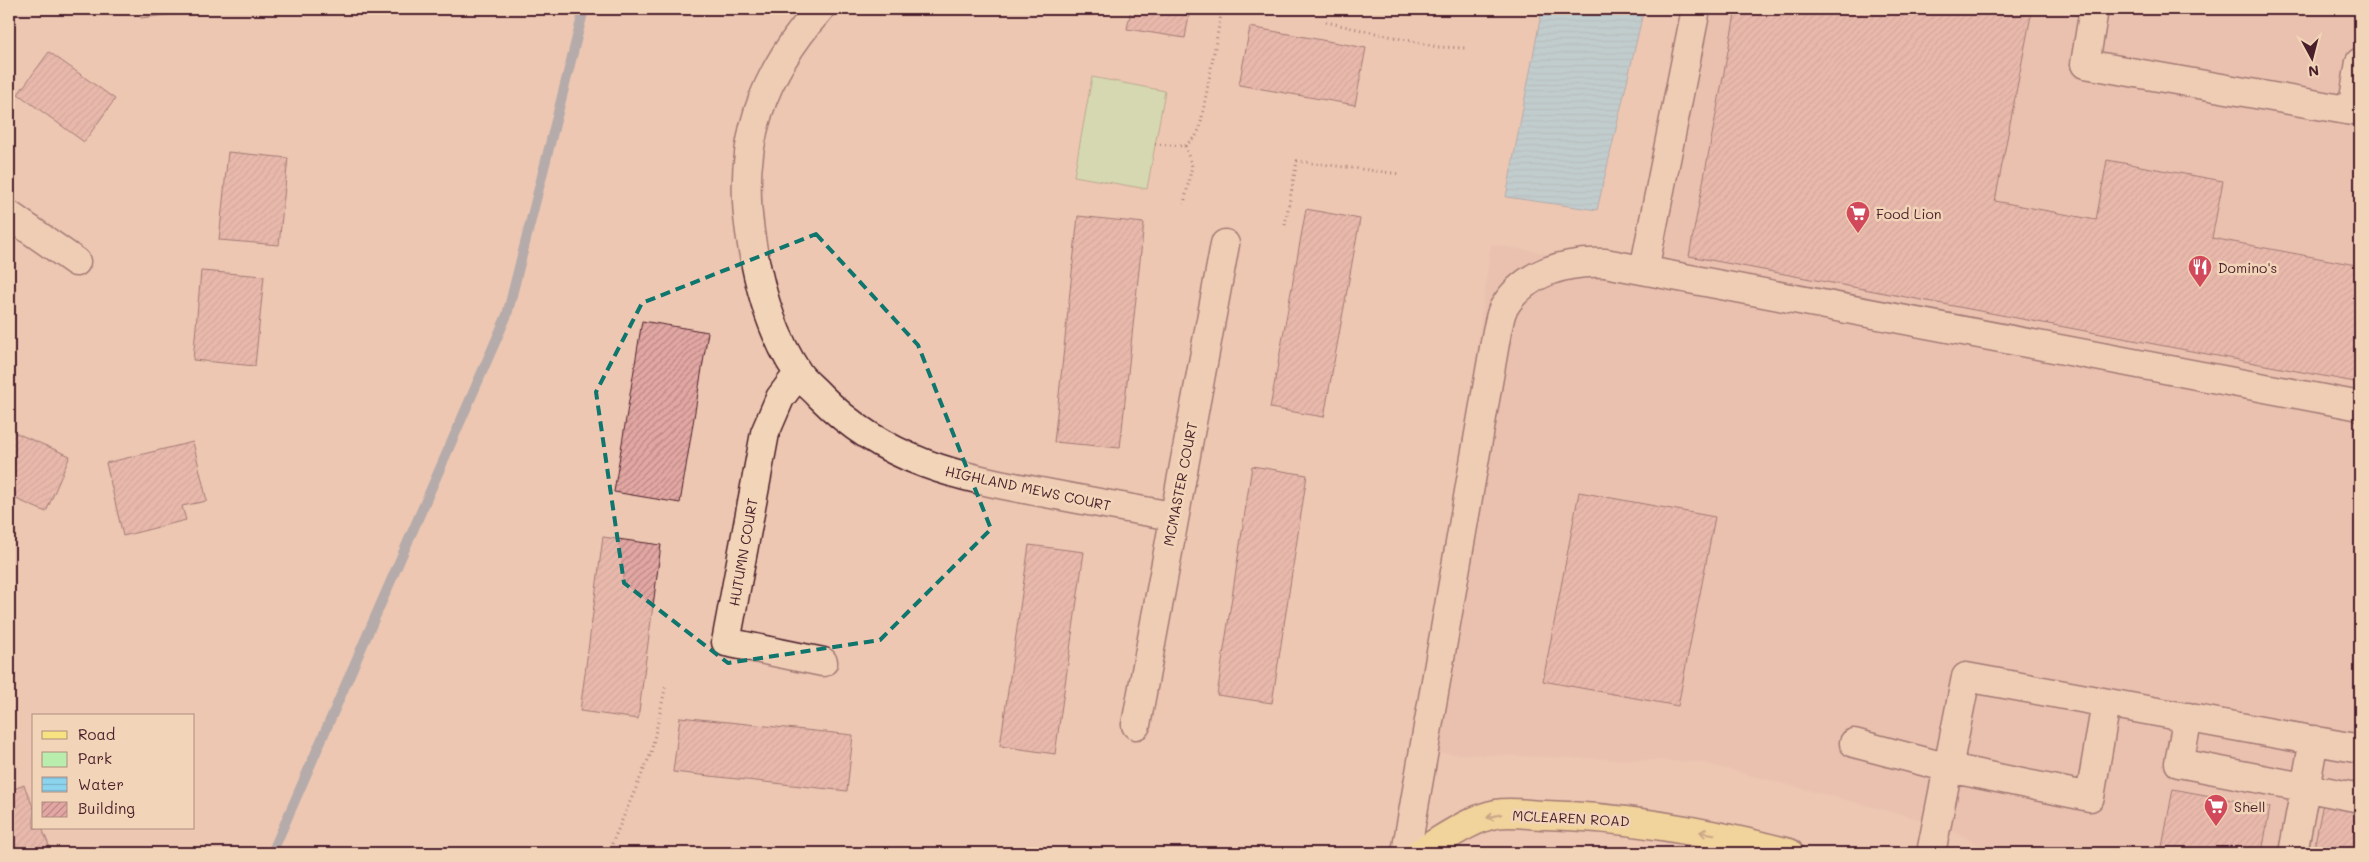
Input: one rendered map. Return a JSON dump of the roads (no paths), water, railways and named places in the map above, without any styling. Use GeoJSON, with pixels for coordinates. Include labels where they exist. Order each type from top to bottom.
{"type":"FeatureCollection","features":[{"type":"Feature","properties":{"kind":"main road","name":"MCLEAREN ROAD"},"geometry":{"type":"LineString","coordinates":[[1419,853],[1472,823],[1496,814],[1587,816],[1625,820],[1722,836],[1789,853]]}},
{"type":"Feature","properties":{"kind":"street","name":"HIGHLAND MEWS COURT"},"geometry":{"type":"LineString","coordinates":[[820,9],[806,25],[782,60],[763,95],[751,136],[748,176],[748,216],[754,258],[766,303],[777,333],[798,374],[832,408],[873,439],[912,460],[954,475],[1173,516]]}},
{"type":"Feature","properties":{"kind":"street"},"geometry":{"type":"LineString","coordinates":[[1644,270],[1696,9]]}},
{"type":"Feature","properties":{"kind":"street"},"geometry":{"type":"LineString","coordinates":[[2094,9],[2085,64],[2352,111],[2360,62]]}},
{"type":"Feature","properties":{"kind":"street"},"geometry":{"type":"LineString","coordinates":[[9,215],[76,262]]}},
{"type":"Feature","properties":{"kind":"street","name":"MCMASTER COURT"},"geometry":{"type":"LineString","coordinates":[[1136,725],[1173,516],[1226,244]]}},
{"type":"Feature","properties":{"kind":"street"},"geometry":{"type":"LineString","coordinates":[[1406,853],[1497,331],[1503,309],[1533,278],[1561,266],[1582,262],[1605,262],[2360,406]]}},
{"type":"Feature","properties":{"kind":"street","name":"HUTUMN COURT"},"geometry":{"type":"LineString","coordinates":[[798,374],[780,398],[765,433],[726,642],[823,662]]}},
{"type":"Feature","properties":{"kind":"street"},"geometry":{"type":"LineString","coordinates":[[1931,853],[1966,677],[2360,749]]}},
{"type":"Feature","properties":{"kind":"street"},"geometry":{"type":"LineString","coordinates":[[1854,743],[1949,768],[2090,797],[2106,703]]}},
{"type":"Feature","properties":{"kind":"street"},"geometry":{"type":"LineString","coordinates":[[2188,717],[2179,763],[2360,798]]}},
{"type":"Feature","properties":{"kind":"street"},"geometry":{"type":"LineString","coordinates":[[2293,853],[2314,740]]}},
{"type":"Feature","properties":{"kind":"water"},"geometry":{"type":"Polygon","coordinates":[[[1542,9],[1644,9],[1597,210],[1506,197],[1542,9]]]}},
{"type":"Feature","properties":{"kind":"waterway"},"geometry":{"type":"LineString","coordinates":[[272,853],[507,315],[584,9]]}},
{"type":"Feature","properties":{"kind":"place","name":"Food Lion"},"geometry":{"type":"Point","coordinates":[1858,234]}},
{"type":"Feature","properties":{"kind":"place","name":"Domino's"},"geometry":{"type":"Point","coordinates":[2200,288]}},
{"type":"Feature","properties":{"kind":"place","name":"Shell"},"geometry":{"type":"Point","coordinates":[2216,827]}}]}
